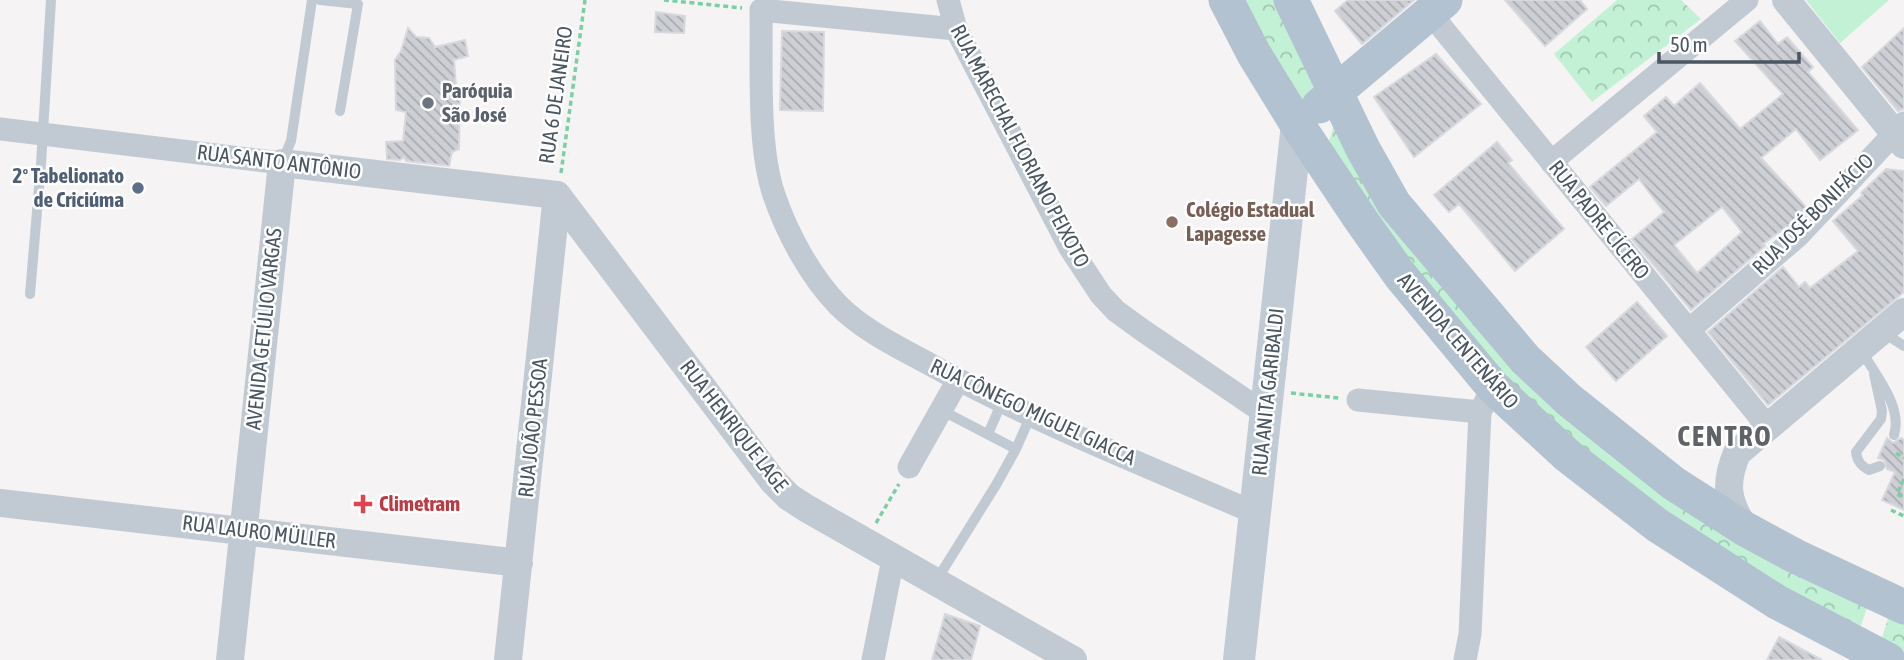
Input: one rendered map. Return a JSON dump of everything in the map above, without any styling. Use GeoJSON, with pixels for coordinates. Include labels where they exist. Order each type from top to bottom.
{"type":"FeatureCollection","features":[{"type":"Feature","properties":{"kind":"main road","name":"AVENIDA CENTENÁRIO"},"geometry":{"type":"LineString","coordinates":[[1226,0],[1254,54],[1297,124],[1486,399],[1568,456],[1657,525],[1777,602],[1875,657]]}},
{"type":"Feature","properties":{"kind":"main road","name":"AVENIDA CENTENÁRIO"},"geometry":{"type":"LineString","coordinates":[[1291,0],[1363,149],[1394,204],[1525,359],[1569,400],[1673,483],[1745,529],[1895,604]]}},
{"type":"Feature","properties":{"kind":"main road"},"geometry":{"type":"LineString","coordinates":[[1297,124],[1438,7]]}},
{"type":"Feature","properties":{"kind":"main road","name":"RUA ANITA GARIBALDI"},"geometry":{"type":"LineString","coordinates":[[1239,660],[1297,124]]}},
{"type":"Feature","properties":{"kind":"main road"},"geometry":{"type":"LineString","coordinates":[[1875,657],[1895,604]]}},
{"type":"Feature","properties":{"kind":"street","name":"RUA MARECHAL FLORIANO PEIXOTO"},"geometry":{"type":"LineString","coordinates":[[948,0],[956,29],[1070,248],[1101,295],[1116,311],[1145,332],[1267,402]]}},
{"type":"Feature","properties":{"kind":"street"},"geometry":{"type":"LineString","coordinates":[[1551,162],[1747,0]]}},
{"type":"Feature","properties":{"kind":"street"},"geometry":{"type":"LineString","coordinates":[[1786,0],[1901,134]]}},
{"type":"Feature","properties":{"kind":"street","name":"RUA PADRE CÍCERO"},"geometry":{"type":"LineString","coordinates":[[1438,7],[1551,162],[1768,427]]}},
{"type":"Feature","properties":{"kind":"street"},"geometry":{"type":"LineString","coordinates":[[761,10],[956,29]]}},
{"type":"Feature","properties":{"kind":"street","name":"RUA CÔNEGO MIGUEL GIACCA"},"geometry":{"type":"LineString","coordinates":[[761,10],[764,130],[774,195],[799,251],[837,304],[858,322],[958,380],[1031,415],[1255,513]]}},
{"type":"Feature","properties":{"kind":"street","name":"RUA SANTO ANTÔNIO"},"geometry":{"type":"LineString","coordinates":[[0,129],[557,195]]}},
{"type":"Feature","properties":{"kind":"street","name":"RUA JOSÉ BONIFÁCIO"},"geometry":{"type":"LineString","coordinates":[[1689,330],[1799,235],[1901,134]]}},
{"type":"Feature","properties":{"kind":"street","name":"AVENIDA GETÚLIO VARGAS"},"geometry":{"type":"LineString","coordinates":[[230,660],[282,163]]}},
{"type":"Feature","properties":{"kind":"street","name":"RUA HENRIQUE LAGE"},"geometry":{"type":"LineString","coordinates":[[557,195],[774,481],[789,497],[1073,660]]}},
{"type":"Feature","properties":{"kind":"street","name":"RUA JOÃO PESSOA"},"geometry":{"type":"LineString","coordinates":[[508,660],[557,195]]}},
{"type":"Feature","properties":{"kind":"street"},"geometry":{"type":"LineString","coordinates":[[1745,529],[1734,511],[1728,490],[1728,472],[1737,453],[1882,342],[1904,312]]}},
{"type":"Feature","properties":{"kind":"street"},"geometry":{"type":"LineString","coordinates":[[909,467],[958,380]]}},
{"type":"Feature","properties":{"kind":"street"},"geometry":{"type":"LineString","coordinates":[[1359,400],[1486,399],[1470,634],[1465,660]]}},
{"type":"Feature","properties":{"kind":"street","name":"RUA LAURO MÜLLER"},"geometry":{"type":"LineString","coordinates":[[0,503],[519,563]]}},
{"type":"Feature","properties":{"kind":"street"},"geometry":{"type":"LineString","coordinates":[[873,660],[893,559]]}},
{"type":"Feature","properties":{"kind":"lane"},"geometry":{"type":"LineString","coordinates":[[30,294],[51,0]]}},
{"type":"Feature","properties":{"kind":"lane","name":"AVENIDA GETÚLIO VARGAS"},"geometry":{"type":"LineString","coordinates":[[282,163],[291,141],[312,0]]}},
{"type":"Feature","properties":{"kind":"lane"},"geometry":{"type":"LineString","coordinates":[[320,0],[358,4],[340,111]]}},
{"type":"Feature","properties":{"kind":"lane"},"geometry":{"type":"LineString","coordinates":[[1880,466],[1870,470],[1861,466],[1856,452],[1881,419],[1882,411],[1874,374],[1882,342]]}},
{"type":"Feature","properties":{"kind":"lane"},"geometry":{"type":"LineString","coordinates":[[1874,374],[1891,400],[1896,417],[1894,435]]}},
{"type":"Feature","properties":{"kind":"lane"},"geometry":{"type":"LineString","coordinates":[[988,434],[1002,402]]}},
{"type":"Feature","properties":{"kind":"lane"},"geometry":{"type":"LineString","coordinates":[[941,410],[1016,449]]}},
{"type":"Feature","properties":{"kind":"lane"},"geometry":{"type":"LineString","coordinates":[[935,582],[996,485],[1031,415]]}},
{"type":"Feature","properties":{"kind":"path","name":"RUA 6 DE JANEIRO"},"geometry":{"type":"LineString","coordinates":[[557,195],[585,0]]}},
{"type":"Feature","properties":{"kind":"path"},"geometry":{"type":"LineString","coordinates":[[664,0],[761,10]]}},
{"type":"Feature","properties":{"kind":"path"},"geometry":{"type":"LineString","coordinates":[[1267,402],[1359,400]]}},
{"type":"Feature","properties":{"kind":"path"},"geometry":{"type":"LineString","coordinates":[[1896,453],[1904,458]]}},
{"type":"Feature","properties":{"kind":"path"},"geometry":{"type":"LineString","coordinates":[[865,542],[909,467]]}},
{"type":"Feature","properties":{"kind":"path"},"geometry":{"type":"LineString","coordinates":[[1904,479],[1897,494],[1904,498]]}},
{"type":"Feature","properties":{"kind":"path"},"geometry":{"type":"LineString","coordinates":[[1891,510],[1904,516]]}},
{"type":"Feature","properties":{"kind":"green space"},"geometry":{"type":"Polygon","coordinates":[[[1234,0],[1283,0],[1326,88],[1296,108],[1234,0]]]}},
{"type":"Feature","properties":{"kind":"green space"},"geometry":{"type":"Polygon","coordinates":[[[1617,0],[1681,0],[1701,19],[1592,102],[1554,54],[1617,0]]]}},
{"type":"Feature","properties":{"kind":"green space"},"geometry":{"type":"Polygon","coordinates":[[[1806,0],[1889,0],[1840,43],[1806,0]]]}},
{"type":"Feature","properties":{"kind":"green space"},"geometry":{"type":"Polygon","coordinates":[[[1336,118],[1557,402],[1869,602],[1859,631],[1726,559],[1538,419],[1409,276],[1326,151],[1336,118]]]}},
{"type":"Feature","properties":{"kind":"green space"},"geometry":{"type":"Polygon","coordinates":[[[1889,615],[1904,622],[1904,659],[1879,648],[1889,615]]]}},
{"type":"Feature","properties":{"kind":"building"},"geometry":{"type":"Polygon","coordinates":[[[1348,0],[1414,0],[1362,44],[1335,11],[1348,0]]]}},
{"type":"Feature","properties":{"kind":"building"},"geometry":{"type":"Polygon","coordinates":[[[1505,0],[1580,0],[1587,9],[1545,46],[1505,0]]]}},
{"type":"Feature","properties":{"kind":"building"},"geometry":{"type":"Polygon","coordinates":[[[656,12],[685,16],[684,33],[655,32],[656,12]]]}},
{"type":"Feature","properties":{"kind":"building"},"geometry":{"type":"Polygon","coordinates":[[[1760,21],[1778,44],[1787,37],[1813,67],[1808,72],[1858,130],[1820,160],[1796,129],[1761,158],[1806,207],[1691,310],[1632,239],[1664,212],[1639,179],[1606,206],[1590,187],[1657,132],[1644,116],[1666,97],[1674,106],[1700,83],[1740,129],[1783,94],[1735,41],[1760,21]],[[1722,207],[1674,245],[1697,273],[1742,232],[1722,207]]]}},
{"type":"Feature","properties":{"kind":"building","name":"Paróquia São José"},"geometry":{"type":"Polygon","coordinates":[[[408,28],[416,37],[429,38],[435,47],[465,40],[468,56],[454,60],[456,86],[460,95],[459,149],[452,152],[449,166],[406,161],[404,157],[400,160],[387,159],[386,142],[403,141],[406,112],[396,110],[395,60],[401,51],[408,28]]]}},
{"type":"Feature","properties":{"kind":"building"},"geometry":{"type":"Polygon","coordinates":[[[1904,28],[1904,109],[1898,111],[1862,67],[1904,28]]]}},
{"type":"Feature","properties":{"kind":"building"},"geometry":{"type":"Polygon","coordinates":[[[782,31],[824,32],[823,111],[780,110],[782,31]]]}},
{"type":"Feature","properties":{"kind":"building"},"geometry":{"type":"Polygon","coordinates":[[[1436,54],[1481,104],[1414,157],[1374,97],[1436,54]]]}},
{"type":"Feature","properties":{"kind":"building"},"geometry":{"type":"Polygon","coordinates":[[[1497,142],[1512,160],[1508,163],[1564,229],[1515,271],[1459,204],[1449,212],[1434,195],[1497,142]]]}},
{"type":"Feature","properties":{"kind":"building"},"geometry":{"type":"Polygon","coordinates":[[[1886,169],[1904,171],[1904,292],[1768,405],[1708,332],[1783,267],[1799,287],[1805,282],[1810,288],[1858,251],[1833,221],[1863,195],[1861,193],[1886,169]]]}},
{"type":"Feature","properties":{"kind":"building"},"geometry":{"type":"Polygon","coordinates":[[[1637,302],[1667,336],[1616,381],[1586,347],[1637,302]]]}},
{"type":"Feature","properties":{"kind":"building"},"geometry":{"type":"Polygon","coordinates":[[[1887,438],[1893,443],[1901,438],[1904,440],[1904,510],[1882,500],[1895,472],[1887,469],[1884,460],[1878,458],[1887,438]]]}},
{"type":"Feature","properties":{"kind":"building"},"geometry":{"type":"Polygon","coordinates":[[[945,614],[980,626],[971,660],[932,660],[945,614]]]}},
{"type":"Feature","properties":{"kind":"building"},"geometry":{"type":"Polygon","coordinates":[[[1779,637],[1822,660],[1767,660],[1779,637]]]}},
{"type":"Feature","properties":{"kind":"place","name":"Paróquia São José"},"geometry":{"type":"Point","coordinates":[428,103]}},
{"type":"Feature","properties":{"kind":"place","name":"2° Tabelionato de Criciúma"},"geometry":{"type":"Point","coordinates":[138,188]}},
{"type":"Feature","properties":{"kind":"place","name":"Colégio Estadual Lapagesse"},"geometry":{"type":"Point","coordinates":[1172,222]}},
{"type":"Feature","properties":{"kind":"place","name":"Climetram"},"geometry":{"type":"Point","coordinates":[363,504]}},
{"type":"Feature","properties":{"kind":"district","name":"CENTRO"},"geometry":{"type":"Point","coordinates":[1725,436]}}]}
